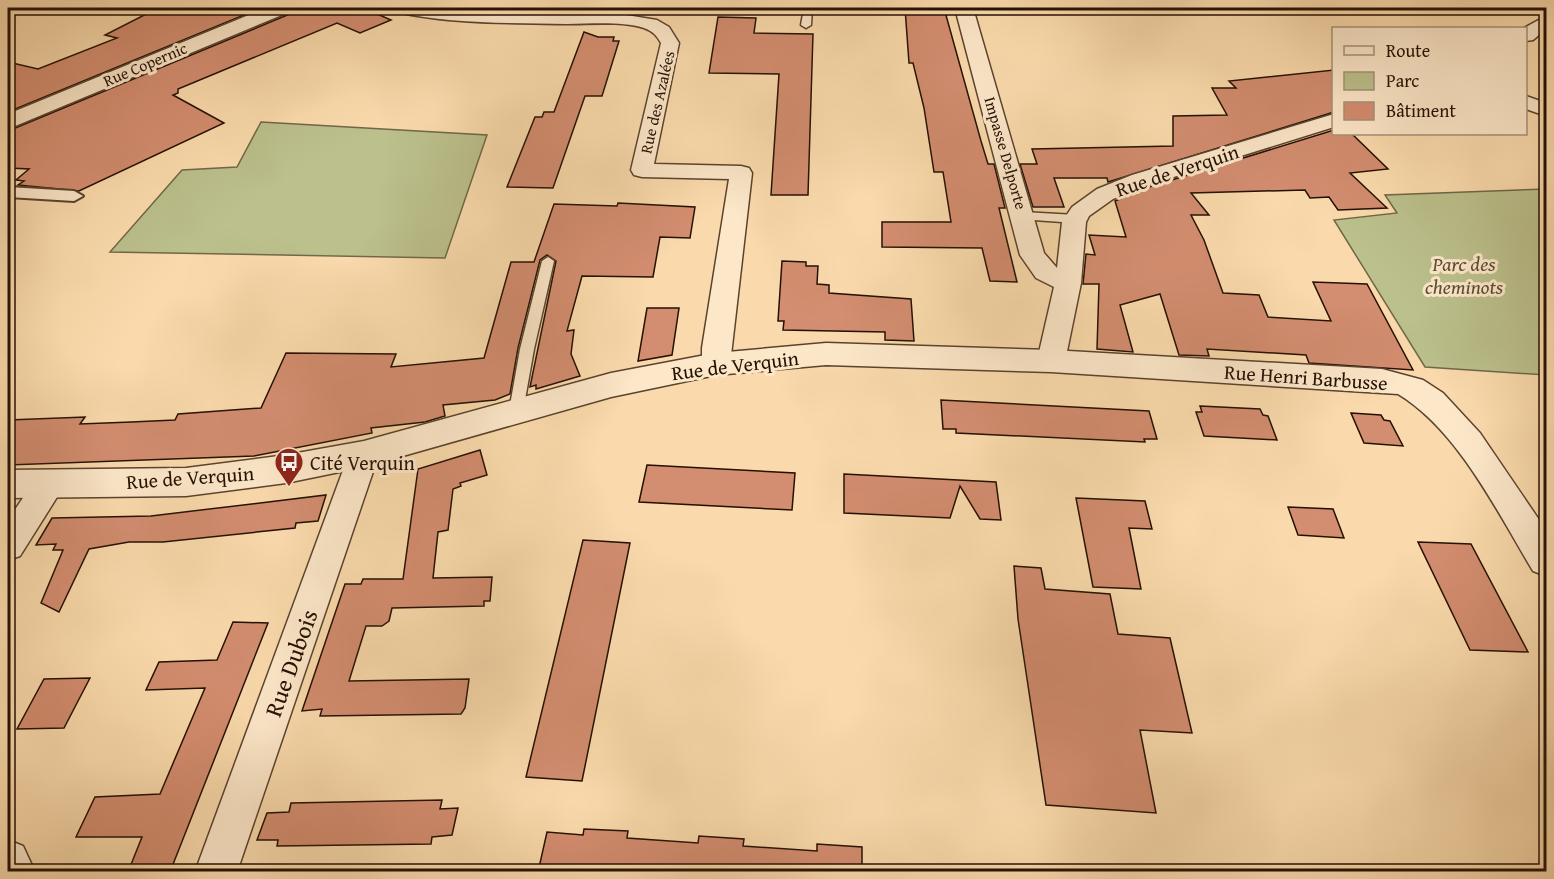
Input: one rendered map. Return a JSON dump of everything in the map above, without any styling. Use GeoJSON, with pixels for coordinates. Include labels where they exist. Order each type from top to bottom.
{"type":"FeatureCollection","features":[{"type":"Feature","properties":{"kind":"street","name":"Rue Copernic"},"geometry":{"type":"LineString","coordinates":[[8,122],[282,8]]}},
{"type":"Feature","properties":{"kind":"street","name":"Rue des Azalées"},"geometry":{"type":"LineString","coordinates":[[404,8],[418,11],[620,19],[651,24],[663,31],[670,43],[642,170],[741,173],[716,348],[716,364]]}},
{"type":"Feature","properties":{"kind":"street","name":"Impasse Delporte"},"geometry":{"type":"LineString","coordinates":[[964,8],[1032,255],[1045,272],[1068,283]]}},
{"type":"Feature","properties":{"kind":"street"},"geometry":{"type":"LineString","coordinates":[[1527,35],[1546,21]]}},
{"type":"Feature","properties":{"kind":"street"},"geometry":{"type":"LineString","coordinates":[[1527,102],[1546,110]]}},
{"type":"Feature","properties":{"kind":"street","name":"Rue de Verquin"},"geometry":{"type":"LineString","coordinates":[[1076,219],[1080,212],[1105,194],[1332,121]]}},
{"type":"Feature","properties":{"kind":"street"},"geometry":{"type":"LineString","coordinates":[[8,192],[74,196]]}},
{"type":"Feature","properties":{"kind":"street"},"geometry":{"type":"LineString","coordinates":[[1051,361],[1068,283],[1068,263],[1076,219]]}},
{"type":"Feature","properties":{"kind":"street","name":"Rue de Verquin"},"geometry":{"type":"LineString","coordinates":[[8,484],[48,486],[186,482],[286,469],[364,454],[611,385],[716,364],[826,354],[1051,361]]}},
{"type":"Feature","properties":{"kind":"street","name":"Rue Henri Barbusse"},"geometry":{"type":"LineString","coordinates":[[1051,361],[1382,380],[1410,387],[1442,409],[1468,442],[1546,560]]}},
{"type":"Feature","properties":{"kind":"street","name":"Rue Dubois"},"geometry":{"type":"LineString","coordinates":[[216,872],[364,454]]}},
{"type":"Feature","properties":{"kind":"street"},"geometry":{"type":"LineString","coordinates":[[8,546],[48,486]]}},
{"type":"Feature","properties":{"kind":"street"},"geometry":{"type":"LineString","coordinates":[[8,861],[14,872]]}},
{"type":"Feature","properties":{"kind":"lane"},"geometry":{"type":"LineString","coordinates":[[806,25],[808,8]]}},
{"type":"Feature","properties":{"kind":"lane"},"geometry":{"type":"LineString","coordinates":[[1023,216],[1076,219]]}},
{"type":"Feature","properties":{"kind":"lane"},"geometry":{"type":"LineString","coordinates":[[516,411],[527,349],[548,261]]}},
{"type":"Feature","properties":{"kind":"green space"},"geometry":{"type":"Polygon","coordinates":[[[261,122],[487,135],[445,258],[110,252],[182,170],[237,167],[261,122]]]}},
{"type":"Feature","properties":{"kind":"green space","name":"Parc des cheminots"},"geometry":{"type":"Polygon","coordinates":[[[1546,189],[1546,375],[1425,367],[1334,220],[1397,213],[1385,195],[1546,189]]]}},
{"type":"Feature","properties":{"kind":"building"},"geometry":{"type":"Polygon","coordinates":[[[158,8],[261,8],[8,112],[8,62],[38,69],[117,38],[105,35],[158,8]]]}},
{"type":"Feature","properties":{"kind":"building"},"geometry":{"type":"Polygon","coordinates":[[[294,8],[373,8],[368,10],[391,20],[360,33],[337,23],[178,89],[178,93],[173,95],[224,123],[79,191],[18,185],[24,181],[16,180],[29,169],[8,168],[8,131],[290,14],[294,8]]]}},
{"type":"Feature","properties":{"kind":"building"},"geometry":{"type":"Polygon","coordinates":[[[905,8],[944,8],[988,164],[994,164],[1005,208],[999,208],[1017,282],[990,281],[982,248],[882,247],[882,222],[951,222],[943,172],[934,172],[924,108],[913,63],[909,63],[905,8]]]}},
{"type":"Feature","properties":{"kind":"building"},"geometry":{"type":"Polygon","coordinates":[[[718,17],[756,18],[754,33],[813,34],[808,195],[771,195],[779,74],[709,73],[718,17]]]}},
{"type":"Feature","properties":{"kind":"building"},"geometry":{"type":"Polygon","coordinates":[[[584,32],[598,37],[614,37],[613,41],[619,41],[602,96],[585,96],[553,188],[507,187],[535,117],[542,117],[544,112],[554,112],[584,32]]]}},
{"type":"Feature","properties":{"kind":"building"},"geometry":{"type":"Polygon","coordinates":[[[1332,70],[1332,113],[1108,182],[1107,178],[1054,178],[1064,207],[1033,207],[1020,164],[1037,164],[1032,149],[1173,146],[1173,116],[1227,115],[1212,88],[1236,88],[1229,81],[1332,70]]]}},
{"type":"Feature","properties":{"kind":"building"},"geometry":{"type":"Polygon","coordinates":[[[1332,131],[1332,135],[1353,135],[1388,169],[1350,173],[1387,208],[1338,210],[1329,197],[1310,198],[1305,190],[1191,193],[1209,215],[1191,215],[1204,240],[1223,293],[1259,295],[1268,317],[1331,321],[1313,282],[1367,284],[1413,370],[1309,363],[1306,355],[1207,349],[1209,356],[1179,355],[1160,294],[1120,305],[1133,352],[1097,349],[1099,284],[1083,284],[1086,254],[1095,255],[1089,235],[1126,237],[1115,201],[1149,187],[1332,131]]]}},
{"type":"Feature","properties":{"kind":"building"},"geometry":{"type":"Polygon","coordinates":[[[618,203],[695,207],[690,238],[660,237],[653,277],[582,276],[567,331],[574,330],[571,354],[580,376],[536,389],[536,385],[530,387],[556,261],[547,255],[540,260],[518,348],[510,394],[495,400],[443,405],[445,416],[425,422],[371,428],[372,433],[254,456],[8,465],[8,420],[85,417],[80,424],[175,420],[178,414],[261,408],[286,353],[396,354],[391,367],[484,358],[511,262],[534,262],[554,204],[617,206],[618,203]]]}},
{"type":"Feature","properties":{"kind":"building"},"geometry":{"type":"Polygon","coordinates":[[[782,261],[806,262],[806,266],[818,266],[817,284],[829,285],[829,293],[911,299],[914,341],[885,340],[885,332],[783,330],[784,321],[778,321],[782,261]]]}},
{"type":"Feature","properties":{"kind":"building"},"geometry":{"type":"Polygon","coordinates":[[[647,308],[679,308],[672,355],[638,361],[647,308]]]}},
{"type":"Feature","properties":{"kind":"building"},"geometry":{"type":"Polygon","coordinates":[[[941,400],[1149,411],[1157,439],[1144,439],[1145,442],[956,433],[956,429],[943,429],[941,400]]]}},
{"type":"Feature","properties":{"kind":"building"},"geometry":{"type":"Polygon","coordinates":[[[1200,406],[1260,409],[1263,415],[1268,416],[1277,440],[1204,436],[1196,412],[1202,412],[1200,406]]]}},
{"type":"Feature","properties":{"kind":"building"},"geometry":{"type":"Polygon","coordinates":[[[1351,413],[1381,415],[1384,420],[1390,421],[1403,446],[1364,443],[1351,413]]]}},
{"type":"Feature","properties":{"kind":"building"},"geometry":{"type":"Polygon","coordinates":[[[480,450],[487,475],[460,483],[461,486],[453,489],[448,530],[438,532],[433,578],[492,577],[490,601],[484,601],[484,606],[392,608],[389,621],[382,626],[366,626],[349,681],[469,679],[465,708],[461,714],[320,716],[322,709],[302,711],[345,584],[361,584],[363,579],[403,579],[418,469],[480,450]]]}},
{"type":"Feature","properties":{"kind":"building"},"geometry":{"type":"Polygon","coordinates":[[[647,465],[795,473],[792,510],[639,502],[647,465]]]}},
{"type":"Feature","properties":{"kind":"building"},"geometry":{"type":"Polygon","coordinates":[[[844,474],[996,482],[1001,520],[980,519],[960,486],[950,518],[844,513],[844,474]]]}},
{"type":"Feature","properties":{"kind":"building"},"geometry":{"type":"Polygon","coordinates":[[[326,495],[318,521],[296,523],[295,528],[163,542],[129,542],[89,549],[59,612],[41,603],[63,550],[53,550],[56,544],[36,545],[52,518],[151,516],[326,495]]]}},
{"type":"Feature","properties":{"kind":"building"},"geometry":{"type":"Polygon","coordinates":[[[1076,498],[1145,501],[1152,529],[1129,528],[1141,589],[1093,587],[1076,498]]]}},
{"type":"Feature","properties":{"kind":"building"},"geometry":{"type":"Polygon","coordinates":[[[1288,507],[1333,509],[1344,538],[1298,535],[1288,507]]]}},
{"type":"Feature","properties":{"kind":"building"},"geometry":{"type":"Polygon","coordinates":[[[583,540],[630,543],[582,781],[526,777],[583,540]]]}},
{"type":"Feature","properties":{"kind":"building"},"geometry":{"type":"Polygon","coordinates":[[[1418,542],[1471,544],[1528,652],[1470,650],[1418,542]]]}},
{"type":"Feature","properties":{"kind":"building"},"geometry":{"type":"Polygon","coordinates":[[[1014,566],[1041,568],[1045,589],[1110,594],[1118,634],[1170,638],[1192,733],[1140,730],[1156,813],[1046,805],[1018,619],[1014,566]]]}},
{"type":"Feature","properties":{"kind":"building"},"geometry":{"type":"Polygon","coordinates":[[[233,622],[268,623],[170,872],[128,872],[142,837],[76,837],[95,797],[160,794],[205,688],[146,690],[159,662],[217,660],[233,622]]]}},
{"type":"Feature","properties":{"kind":"building"},"geometry":{"type":"Polygon","coordinates":[[[90,678],[64,728],[17,729],[44,679],[90,678]]]}},
{"type":"Feature","properties":{"kind":"building"},"geometry":{"type":"Polygon","coordinates":[[[442,800],[440,809],[458,808],[452,835],[432,837],[431,844],[277,846],[278,840],[257,840],[267,813],[289,812],[291,803],[442,800]]]}},
{"type":"Feature","properties":{"kind":"building"},"geometry":{"type":"Polygon","coordinates":[[[584,829],[628,831],[627,838],[698,843],[699,836],[744,839],[743,846],[817,851],[817,844],[862,847],[862,872],[538,872],[547,832],[583,835],[584,829]]]}},
{"type":"Feature","properties":{"kind":"place","name":"Cité Verquin"},"geometry":{"type":"Point","coordinates":[289,488]}}]}
